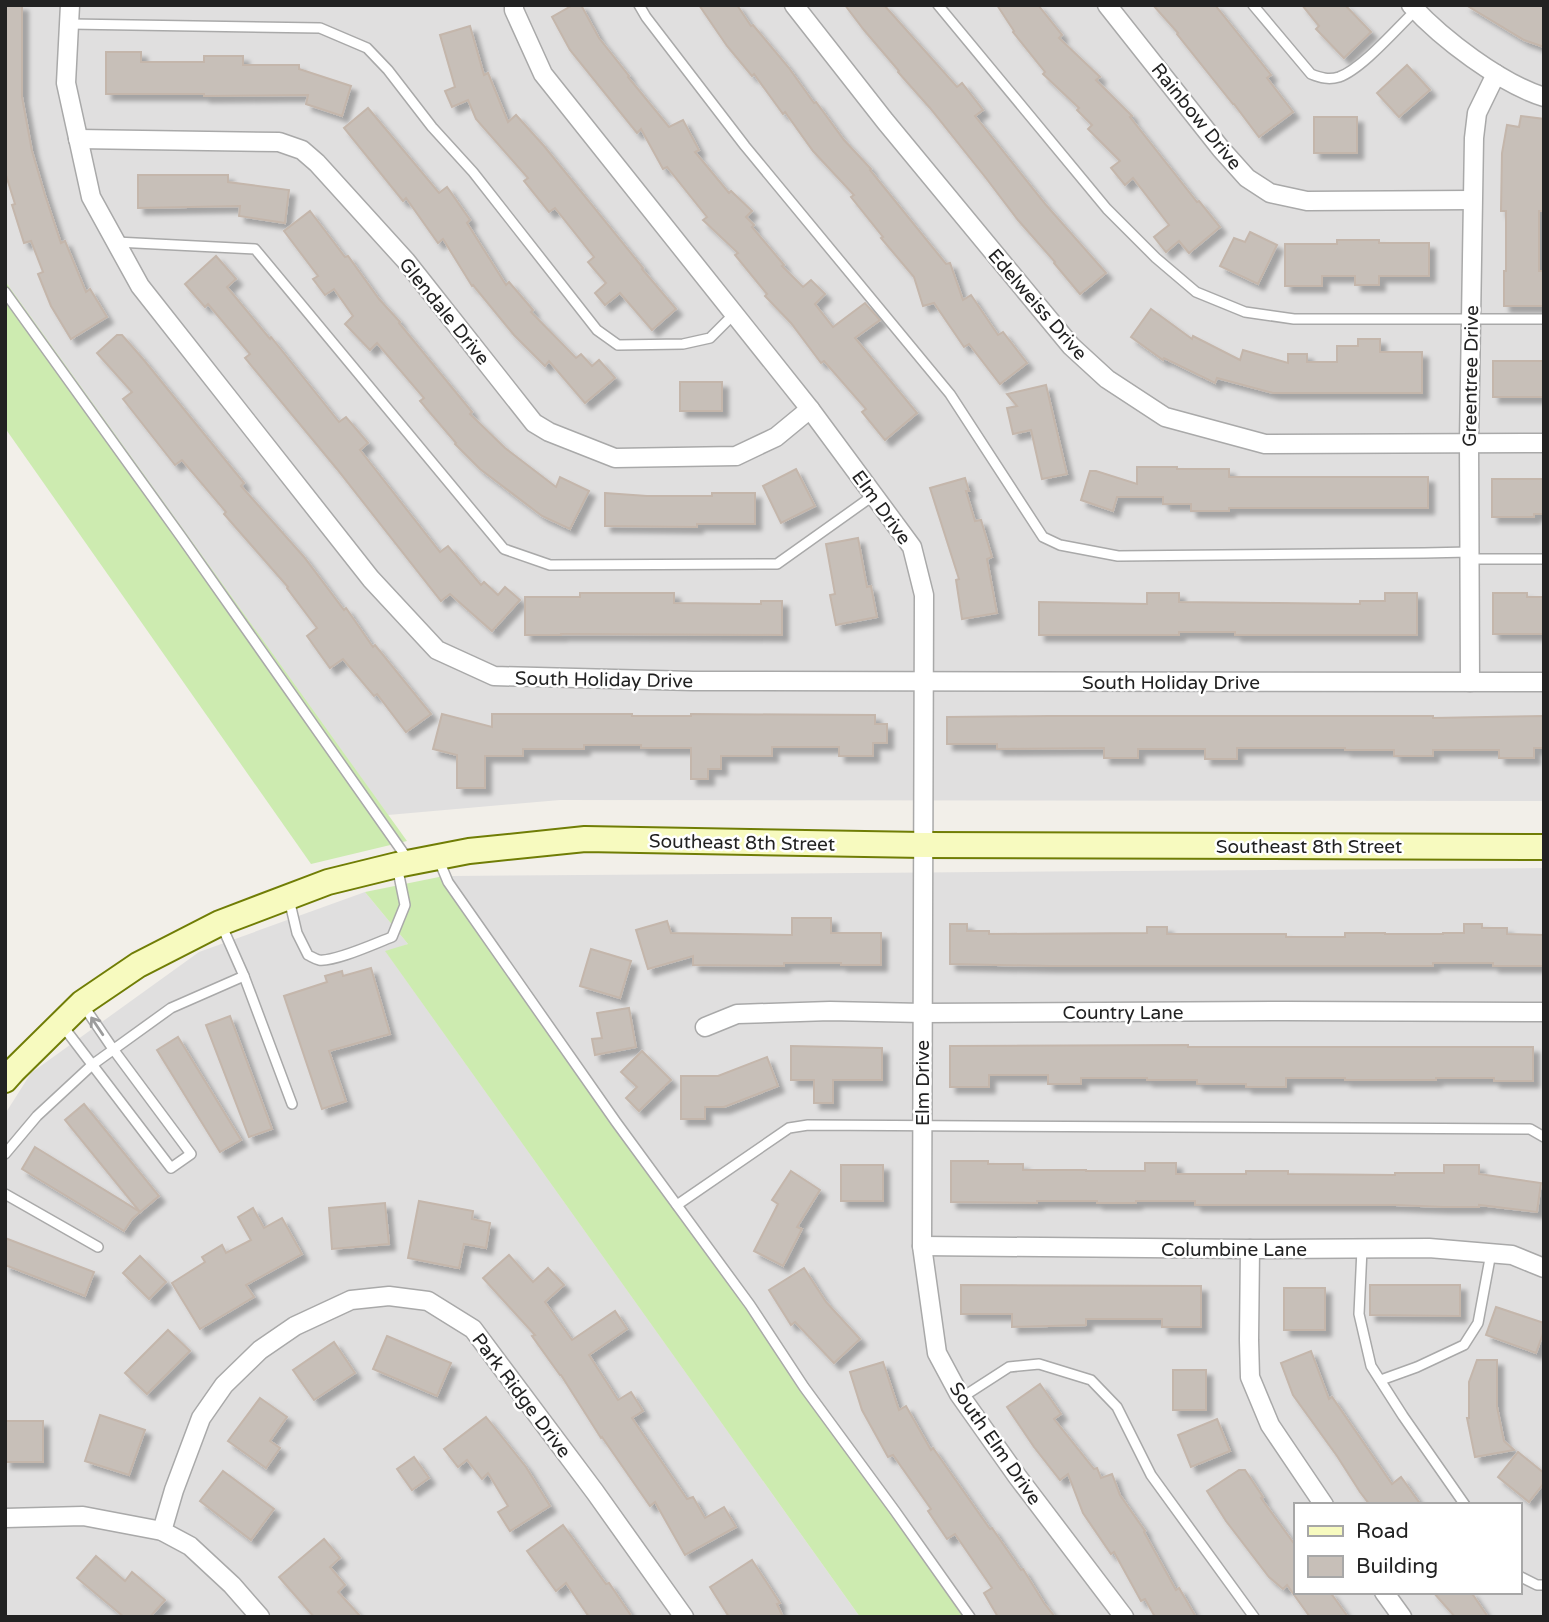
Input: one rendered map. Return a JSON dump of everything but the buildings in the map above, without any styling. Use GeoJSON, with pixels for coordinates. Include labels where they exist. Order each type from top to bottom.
{"type":"FeatureCollection","features":[{"type":"Feature","properties":{"kind":"street","name":"South Holiday Drive"},"geometry":{"type":"LineString","coordinates":[[70,5],[66,83],[91,197],[140,286],[371,579],[437,650],[494,676],[693,681],[1544,682]]}},
{"type":"Feature","properties":{"kind":"street","name":"Elm Drive"},"geometry":{"type":"LineString","coordinates":[[514,5],[543,74],[810,409],[912,547],[924,594],[922,1246]]}},
{"type":"Feature","properties":{"kind":"street","name":"Edelweiss Drive"},"geometry":{"type":"LineString","coordinates":[[794,5],[885,121],[1071,346],[1107,379],[1165,417],[1265,444],[1544,443]]}},
{"type":"Feature","properties":{"kind":"street","name":"Rainbow Drive"},"geometry":{"type":"LineString","coordinates":[[1107,5],[1238,169],[1270,193],[1307,201],[1472,200]]}},
{"type":"Feature","properties":{"kind":"street"},"geometry":{"type":"LineString","coordinates":[[1414,8],[1441,34],[1496,74],[1544,97]]}},
{"type":"Feature","properties":{"kind":"street","name":"Greentree Drive"},"geometry":{"type":"LineString","coordinates":[[1470,682],[1469,442],[1474,138],[1478,113],[1496,74]]}},
{"type":"Feature","properties":{"kind":"street","name":"Glendale Drive"},"geometry":{"type":"LineString","coordinates":[[78,139],[279,142],[302,150],[406,261],[534,423],[549,432],[615,458],[736,456],[776,437],[810,409]]}},
{"type":"Feature","properties":{"kind":"street","name":"Southeast 8th Street"},"geometry":{"type":"LineString","coordinates":[[6,1077],[82,1003],[138,965],[220,922],[328,882],[469,850],[585,839],[923,845],[1544,847]]}},
{"type":"Feature","properties":{"kind":"street","name":"Country Lane"},"geometry":{"type":"LineString","coordinates":[[705,1027],[737,1014],[830,1011],[1544,1012]]}},
{"type":"Feature","properties":{"kind":"street","name":"Columbine Lane"},"geometry":{"type":"LineString","coordinates":[[922,1246],[1429,1248],[1512,1255],[1544,1267]]}},
{"type":"Feature","properties":{"kind":"street","name":"South Elm Drive"},"geometry":{"type":"LineString","coordinates":[[922,1246],[937,1353],[961,1398],[1124,1617]]}},
{"type":"Feature","properties":{"kind":"street"},"geometry":{"type":"LineString","coordinates":[[1250,1249],[1250,1377],[1270,1425],[1323,1503]]}},
{"type":"Feature","properties":{"kind":"street","name":"Park Ridge Drive"},"geometry":{"type":"LineString","coordinates":[[162,1531],[201,1418],[225,1385],[260,1350],[295,1326],[351,1300],[389,1296],[428,1301],[473,1329],[684,1617]]}},
{"type":"Feature","properties":{"kind":"street"},"geometry":{"type":"LineString","coordinates":[[5,1518],[83,1516],[162,1531],[190,1546],[232,1585],[260,1617]]}},
{"type":"Feature","properties":{"kind":"street"},"geometry":{"type":"LineString","coordinates":[[1385,1594],[1402,1617]]}},
{"type":"Feature","properties":{"kind":"lane"},"geometry":{"type":"LineString","coordinates":[[639,5],[646,18],[745,146],[950,394],[1044,537],[1060,545],[1118,556],[1424,554],[1544,559]]}},
{"type":"Feature","properties":{"kind":"lane"},"geometry":{"type":"LineString","coordinates":[[938,5],[1107,209],[1156,258],[1196,292],[1245,312],[1294,319],[1544,319]]}},
{"type":"Feature","properties":{"kind":"lane"},"geometry":{"type":"LineString","coordinates":[[1253,5],[1311,74],[1324,79],[1338,77],[1355,68],[1414,8]]}},
{"type":"Feature","properties":{"kind":"lane"},"geometry":{"type":"LineString","coordinates":[[70,24],[320,28],[367,48],[473,172],[597,330],[618,345],[683,344],[710,338],[734,314]]}},
{"type":"Feature","properties":{"kind":"lane"},"geometry":{"type":"LineString","coordinates":[[116,242],[255,249],[503,549],[550,565],[777,564],[874,495]]}},
{"type":"Feature","properties":{"kind":"lane"},"geometry":{"type":"LineString","coordinates":[[5,292],[182,538],[403,864],[405,905],[392,937],[332,958],[319,960],[308,956],[288,897]]}},
{"type":"Feature","properties":{"kind":"lane"},"geometry":{"type":"LineString","coordinates":[[438,857],[447,882],[970,1617]]}},
{"type":"Feature","properties":{"kind":"lane"},"geometry":{"type":"LineString","coordinates":[[220,922],[244,976],[292,1104]]}},
{"type":"Feature","properties":{"kind":"lane"},"geometry":{"type":"LineString","coordinates":[[5,1154],[37,1116],[113,1049],[171,1008],[244,976]]}},
{"type":"Feature","properties":{"kind":"lane"},"geometry":{"type":"LineString","coordinates":[[61,1023],[172,1168],[191,1154],[82,1003]]}},
{"type":"Feature","properties":{"kind":"lane"},"geometry":{"type":"LineString","coordinates":[[677,1205],[789,1128],[808,1125],[1530,1129],[1544,1137]]}},
{"type":"Feature","properties":{"kind":"lane"},"geometry":{"type":"LineString","coordinates":[[5,1194],[99,1247]]}},
{"type":"Feature","properties":{"kind":"lane"},"geometry":{"type":"LineString","coordinates":[[1362,1249],[1359,1314],[1371,1366],[1464,1503]]}},
{"type":"Feature","properties":{"kind":"lane"},"geometry":{"type":"LineString","coordinates":[[1381,1380],[1464,1345],[1478,1323],[1491,1253]]}},
{"type":"Feature","properties":{"kind":"lane"},"geometry":{"type":"LineString","coordinates":[[961,1398],[1009,1367],[1039,1364],[1091,1380],[1117,1407],[1151,1475],[1254,1617]]}},
{"type":"Feature","properties":{"kind":"lane"},"geometry":{"type":"LineString","coordinates":[[1521,1577],[1537,1585],[1544,1585]]}},
{"type":"Feature","properties":{"kind":"shaded area"},"geometry":{"type":"Polygon","coordinates":[[[5,5],[1544,5],[1544,801],[560,800],[388,815],[5,281],[5,5]]]}},
{"type":"Feature","properties":{"kind":"shaded area"},"geometry":{"type":"Polygon","coordinates":[[[1544,868],[1544,1617],[965,1617],[453,882],[452,876],[1544,868]]]}},
{"type":"Feature","properties":{"kind":"shaded area"},"geometry":{"type":"Polygon","coordinates":[[[365,892],[408,944],[386,952],[860,1617],[5,1617],[5,1114],[31,1073],[199,952],[365,892]]]}},
{"type":"Feature","properties":{"kind":"green space"},"geometry":{"type":"Polygon","coordinates":[[[5,281],[407,841],[311,864],[5,428],[5,281]]]}},
{"type":"Feature","properties":{"kind":"green space"},"geometry":{"type":"Polygon","coordinates":[[[452,876],[453,882],[965,1617],[860,1617],[385,951],[408,944],[365,892],[452,876]]]}}]}
